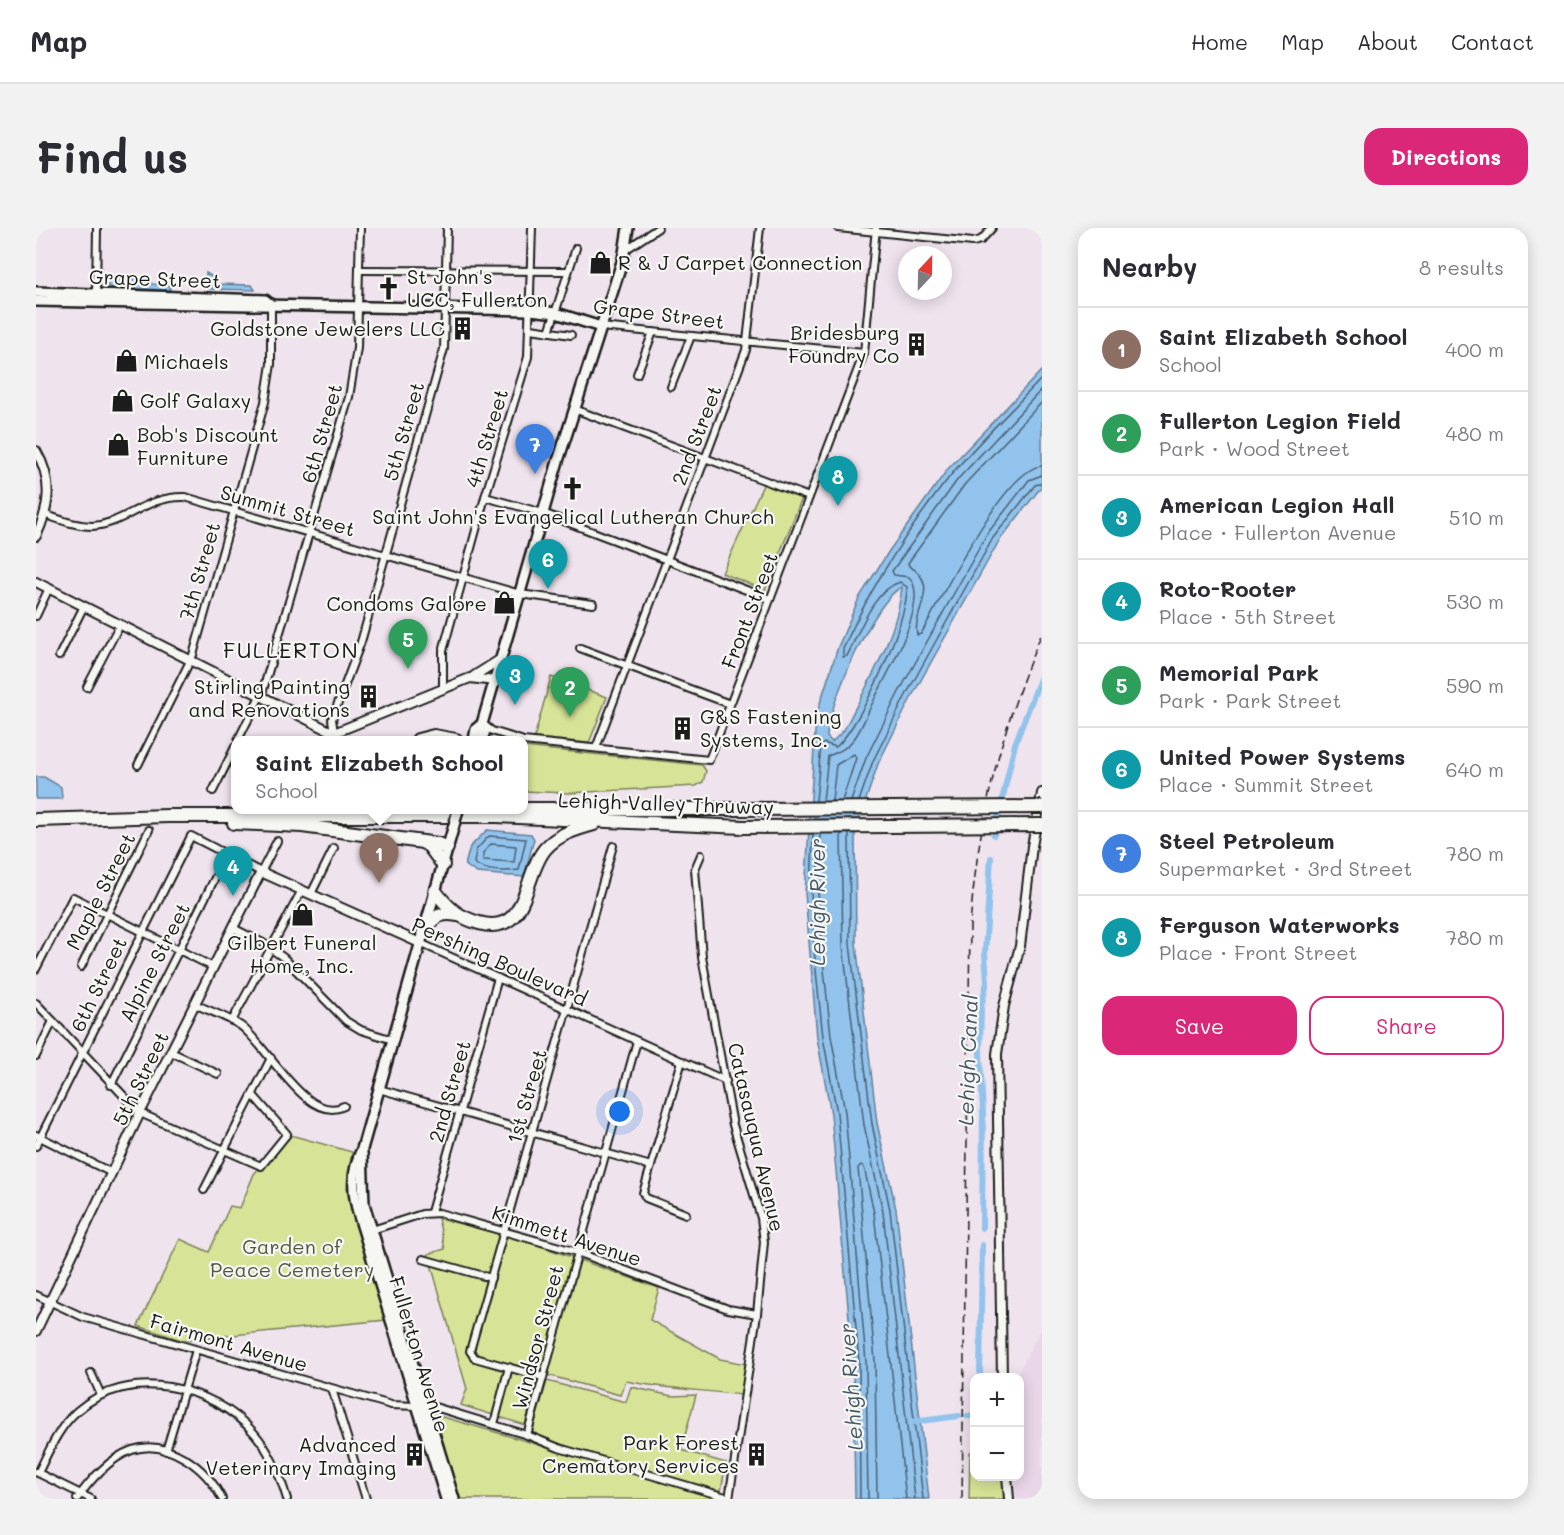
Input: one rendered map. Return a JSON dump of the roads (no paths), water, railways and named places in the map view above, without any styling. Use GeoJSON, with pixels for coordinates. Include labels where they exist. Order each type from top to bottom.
{"type":"FeatureCollection","features":[{"type":"Feature","properties":{"kind":"highway","name":"Lehigh Valley Thruway"},"geometry":{"type":"LineString","coordinates":[[528,808],[1042,807]]}},
{"type":"Feature","properties":{"kind":"highway"},"geometry":{"type":"LineString","coordinates":[[36,813],[231,808]]}},
{"type":"Feature","properties":{"kind":"highway","name":"Lehigh Valley Thruway"},"geometry":{"type":"LineString","coordinates":[[36,820],[497,816],[743,827],[1042,825]]}},
{"type":"Feature","properties":{"kind":"highway"},"geometry":{"type":"LineString","coordinates":[[107,818],[302,826],[423,842],[447,848]]}},
{"type":"Feature","properties":{"kind":"highway"},"geometry":{"type":"LineString","coordinates":[[422,939],[434,917],[446,913],[486,925],[509,920],[519,909],[535,864],[549,845],[569,832],[607,821]]}},
{"type":"Feature","properties":{"kind":"highway"},"geometry":{"type":"LineString","coordinates":[[423,842],[429,846],[442,865]]}},
{"type":"Feature","properties":{"kind":"highway"},"geometry":{"type":"LineString","coordinates":[[435,891],[450,910],[458,915]]}},
{"type":"Feature","properties":{"kind":"main road"},"geometry":{"type":"LineString","coordinates":[[475,736],[476,729],[482,724],[574,409],[625,250],[628,228]]}},
{"type":"Feature","properties":{"kind":"main road","name":"Grape Street"},"geometry":{"type":"LineString","coordinates":[[36,292],[96,299]]}},
{"type":"Feature","properties":{"kind":"main road","name":"Grape Street"},"geometry":{"type":"LineString","coordinates":[[36,301],[96,299],[531,310],[556,313],[601,327]]}},
{"type":"Feature","properties":{"kind":"main road"},"geometry":{"type":"LineString","coordinates":[[482,724],[485,731],[484,736]]}},
{"type":"Feature","properties":{"kind":"main road","name":"Fullerton Avenue"},"geometry":{"type":"LineString","coordinates":[[446,1499],[421,1405],[368,1231],[362,1192],[362,1149],[457,814]]}},
{"type":"Feature","properties":{"kind":"main road","name":"Fullerton Avenue"},"geometry":{"type":"LineString","coordinates":[[421,1405],[454,1499]]}},
{"type":"Feature","properties":{"kind":"street"},"geometry":{"type":"LineString","coordinates":[[96,299],[97,228]]}},
{"type":"Feature","properties":{"kind":"street","name":"6th Street"},"geometry":{"type":"LineString","coordinates":[[240,736],[261,695],[349,397],[357,348],[360,228]]}},
{"type":"Feature","properties":{"kind":"street","name":"5th Street"},"geometry":{"type":"LineString","coordinates":[[332,736],[334,733],[333,719],[361,642],[444,349],[447,228]]}},
{"type":"Feature","properties":{"kind":"street","name":"4th Street"},"geometry":{"type":"LineString","coordinates":[[443,689],[443,651],[485,496],[528,357],[531,329],[532,228]]}},
{"type":"Feature","properties":{"kind":"street"},"geometry":{"type":"LineString","coordinates":[[625,250],[658,228]]}},
{"type":"Feature","properties":{"kind":"street","name":"2nd Street"},"geometry":{"type":"LineString","coordinates":[[596,748],[749,342],[760,228]]}},
{"type":"Feature","properties":{"kind":"street"},"geometry":{"type":"LineString","coordinates":[[838,228],[876,230],[973,242],[991,231]]}},
{"type":"Feature","properties":{"kind":"street","name":"Front Street"},"geometry":{"type":"LineString","coordinates":[[596,748],[709,760],[864,353],[876,230]]}},
{"type":"Feature","properties":{"kind":"street"},"geometry":{"type":"LineString","coordinates":[[549,332],[576,248]]}},
{"type":"Feature","properties":{"kind":"street"},"geometry":{"type":"LineString","coordinates":[[359,270],[567,271]]}},
{"type":"Feature","properties":{"kind":"street","name":"7th Street"},"geometry":{"type":"LineString","coordinates":[[138,765],[191,659],[268,387],[271,364],[271,305]]}},
{"type":"Feature","properties":{"kind":"street","name":"Grape Street"},"geometry":{"type":"LineString","coordinates":[[601,327],[864,353]]}},
{"type":"Feature","properties":{"kind":"street"},"geometry":{"type":"LineString","coordinates":[[531,329],[571,335]]}},
{"type":"Feature","properties":{"kind":"street"},"geometry":{"type":"LineString","coordinates":[[637,374],[653,333]]}},
{"type":"Feature","properties":{"kind":"street"},"geometry":{"type":"LineString","coordinates":[[671,387],[691,336]]}},
{"type":"Feature","properties":{"kind":"street"},"geometry":{"type":"LineString","coordinates":[[574,409],[809,497]]}},
{"type":"Feature","properties":{"kind":"street"},"geometry":{"type":"LineString","coordinates":[[36,451],[49,490],[46,515],[36,536]]}},
{"type":"Feature","properties":{"kind":"street"},"geometry":{"type":"LineString","coordinates":[[485,496],[543,513],[771,599]]}},
{"type":"Feature","properties":{"kind":"street","name":"Summit Street"},"geometry":{"type":"LineString","coordinates":[[46,515],[77,524],[94,526],[109,522],[155,500],[185,498],[520,594],[593,604]]}},
{"type":"Feature","properties":{"kind":"street"},"geometry":{"type":"LineString","coordinates":[[36,582],[334,733],[470,678],[502,657]]}},
{"type":"Feature","properties":{"kind":"street"},"geometry":{"type":"LineString","coordinates":[[36,616],[49,588]]}},
{"type":"Feature","properties":{"kind":"street"},"geometry":{"type":"LineString","coordinates":[[59,656],[84,606]]}},
{"type":"Feature","properties":{"kind":"street"},"geometry":{"type":"LineString","coordinates":[[87,687],[120,624]]}},
{"type":"Feature","properties":{"kind":"street"},"geometry":{"type":"LineString","coordinates":[[580,648],[730,704]]}},
{"type":"Feature","properties":{"kind":"street"},"geometry":{"type":"LineString","coordinates":[[470,678],[495,681]]}},
{"type":"Feature","properties":{"kind":"street"},"geometry":{"type":"LineString","coordinates":[[482,724],[492,731],[507,736]]}},
{"type":"Feature","properties":{"kind":"street"},"geometry":{"type":"LineString","coordinates":[[528,742],[596,748]]}},
{"type":"Feature","properties":{"kind":"street"},"geometry":{"type":"LineString","coordinates":[[213,791],[231,755]]}},
{"type":"Feature","properties":{"kind":"street"},"geometry":{"type":"LineString","coordinates":[[1002,1373],[996,1063],[1004,1006],[1020,946],[1032,846],[1042,792]]}},
{"type":"Feature","properties":{"kind":"street","name":"Maple Street"},"geometry":{"type":"LineString","coordinates":[[81,967],[149,830]]}},
{"type":"Feature","properties":{"kind":"street","name":"6th Street"},"geometry":{"type":"LineString","coordinates":[[36,1146],[38,1136],[191,836],[227,854]]}},
{"type":"Feature","properties":{"kind":"street","name":"5th Street"},"geometry":{"type":"LineString","coordinates":[[36,1331],[140,1113],[276,841]]}},
{"type":"Feature","properties":{"kind":"street","name":"1st Street"},"geometry":{"type":"LineString","coordinates":[[509,1367],[470,1354],[613,846]]}},
{"type":"Feature","properties":{"kind":"street"},"geometry":{"type":"LineString","coordinates":[[311,894],[333,848]]}},
{"type":"Feature","properties":{"kind":"street"},"geometry":{"type":"LineString","coordinates":[[227,854],[261,872]]}},
{"type":"Feature","properties":{"kind":"street","name":"Alpine Street"},"geometry":{"type":"LineString","coordinates":[[111,1084],[227,854]]}},
{"type":"Feature","properties":{"kind":"street","name":"Catasauqua Avenue"},"geometry":{"type":"LineString","coordinates":[[701,855],[695,869],[700,947],[734,1125],[763,1228],[764,1252],[757,1314],[729,1498]]}},
{"type":"Feature","properties":{"kind":"street","name":"Pershing Boulevard"},"geometry":{"type":"LineString","coordinates":[[261,872],[422,939],[498,978],[726,1081]]}},
{"type":"Feature","properties":{"kind":"street"},"geometry":{"type":"LineString","coordinates":[[232,1022],[302,890]]}},
{"type":"Feature","properties":{"kind":"street"},"geometry":{"type":"LineString","coordinates":[[36,969],[73,897],[213,967]]}},
{"type":"Feature","properties":{"kind":"street"},"geometry":{"type":"LineString","coordinates":[[233,928],[272,948],[295,968],[346,1022],[360,1030],[393,1040]]}},
{"type":"Feature","properties":{"kind":"street","name":"2nd Street"},"geometry":{"type":"LineString","coordinates":[[431,1212],[498,978]]}},
{"type":"Feature","properties":{"kind":"street"},"geometry":{"type":"LineString","coordinates":[[36,1003],[140,1113],[261,1166],[287,1134],[252,1095]]}},
{"type":"Feature","properties":{"kind":"street"},"geometry":{"type":"LineString","coordinates":[[195,1004],[241,1026],[311,1104],[330,1111],[344,1106]]}},
{"type":"Feature","properties":{"kind":"street"},"geometry":{"type":"LineString","coordinates":[[36,1056],[53,1021]]}},
{"type":"Feature","properties":{"kind":"street","name":"Windsor Street"},"geometry":{"type":"LineString","coordinates":[[527,1435],[637,1041]]}},
{"type":"Feature","properties":{"kind":"street"},"geometry":{"type":"LineString","coordinates":[[171,1052],[218,1074]]}},
{"type":"Feature","properties":{"kind":"street"},"geometry":{"type":"LineString","coordinates":[[204,1190],[271,1058]]}},
{"type":"Feature","properties":{"kind":"street"},"geometry":{"type":"LineString","coordinates":[[681,1061],[643,1193],[646,1198],[686,1214]]}},
{"type":"Feature","properties":{"kind":"street"},"geometry":{"type":"LineString","coordinates":[[379,1089],[651,1166]]}},
{"type":"Feature","properties":{"kind":"street"},"geometry":{"type":"LineString","coordinates":[[38,1136],[112,1173]]}},
{"type":"Feature","properties":{"kind":"street"},"geometry":{"type":"LineString","coordinates":[[368,1231],[431,1212]]}},
{"type":"Feature","properties":{"kind":"street","name":"Kimmett Avenue"},"geometry":{"type":"LineString","coordinates":[[431,1212],[577,1252],[728,1310],[757,1314]]}},
{"type":"Feature","properties":{"kind":"street"},"geometry":{"type":"LineString","coordinates":[[423,1259],[492,1278]]}},
{"type":"Feature","properties":{"kind":"street","name":"Fairmont Avenue"},"geometry":{"type":"LineString","coordinates":[[36,1295],[86,1318],[391,1405],[421,1405],[494,1424],[559,1448],[729,1498]]}},
{"type":"Feature","properties":{"kind":"street"},"geometry":{"type":"LineString","coordinates":[[166,1451],[196,1350]]}},
{"type":"Feature","properties":{"kind":"street"},"geometry":{"type":"LineString","coordinates":[[494,1424],[509,1367],[543,1377]]}},
{"type":"Feature","properties":{"kind":"street"},"geometry":{"type":"LineString","coordinates":[[91,1373],[101,1395]]}},
{"type":"Feature","properties":{"kind":"street"},"geometry":{"type":"LineString","coordinates":[[91,1499],[79,1496],[37,1473],[63,1425],[78,1410],[101,1395],[136,1385],[159,1385],[184,1391],[215,1403],[248,1426],[269,1453],[287,1499]]}},
{"type":"Feature","properties":{"kind":"street"},"geometry":{"type":"LineString","coordinates":[[332,1389],[366,1499]]}},
{"type":"Feature","properties":{"kind":"street"},"geometry":{"type":"LineString","coordinates":[[79,1496],[95,1476],[123,1454],[146,1448],[166,1451],[185,1459],[203,1471],[222,1499]]}},
{"type":"Feature","properties":{"kind":"street"},"geometry":{"type":"LineString","coordinates":[[1007,1481],[1009,1499]]}},
{"type":"Feature","properties":{"kind":"water"},"geometry":{"type":"Polygon","coordinates":[[[206,273],[214,278],[214,284],[252,285],[255,290],[208,289],[205,287],[206,273]]]}},
{"type":"Feature","properties":{"kind":"water"},"geometry":{"type":"Polygon","coordinates":[[[105,274],[115,278],[147,280],[152,284],[170,285],[170,290],[111,288],[105,284],[105,274]]]}},
{"type":"Feature","properties":{"kind":"water","name":"Lehigh River"},"geometry":{"type":"Polygon","coordinates":[[[1042,370],[1042,486],[999,541],[911,698],[878,764],[855,832],[856,943],[877,1123],[896,1209],[929,1499],[855,1499],[853,1363],[831,1114],[817,1038],[805,893],[816,716],[838,647],[859,598],[889,551],[947,470],[1042,370]],[[902,587],[891,595],[879,611],[854,655],[829,723],[827,737],[832,742],[844,730],[871,679],[894,625],[902,587]]]}},
{"type":"Feature","properties":{"kind":"water"},"geometry":{"type":"Polygon","coordinates":[[[36,777],[44,777],[61,787],[62,799],[36,799],[36,777]]]}},
{"type":"Feature","properties":{"kind":"water"},"geometry":{"type":"Polygon","coordinates":[[[487,830],[531,834],[534,839],[524,877],[477,873],[465,865],[470,847],[487,830]]]}},
{"type":"Feature","properties":{"kind":"waterway","name":"Lehigh Canal"},"geometry":{"type":"LineString","coordinates":[[994,835],[1015,744],[1042,674]]}},
{"type":"Feature","properties":{"kind":"waterway","name":"Lehigh Canal"},"geometry":{"type":"LineString","coordinates":[[982,1228],[981,1007],[987,982],[985,953],[991,858]]}},
{"type":"Feature","properties":{"kind":"waterway","name":"Lehigh Canal"},"geometry":{"type":"LineString","coordinates":[[980,1373],[982,1245]]}},
{"type":"Feature","properties":{"kind":"waterway","name":"Lehigh Canal"},"geometry":{"type":"LineString","coordinates":[[913,1422],[959,1416]]}},
{"type":"Feature","properties":{"kind":"railway"},"geometry":{"type":"LineString","coordinates":[[962,1499],[970,927],[973,888],[985,813],[1003,740],[1014,704],[1042,633]]}},
{"type":"Feature","properties":{"kind":"place","name":"R & J Carpet Connection"},"geometry":{"type":"Point","coordinates":[600,262]}},
{"type":"Feature","properties":{"kind":"place","name":"St John's UCC, Fullerton"},"geometry":{"type":"Point","coordinates":[389,288]}},
{"type":"Feature","properties":{"kind":"place","name":"Goldstone Jewelers LLC"},"geometry":{"type":"Point","coordinates":[463,328]}},
{"type":"Feature","properties":{"kind":"place","name":"Bridesburg Foundry Co"},"geometry":{"type":"Point","coordinates":[917,344]}},
{"type":"Feature","properties":{"kind":"place","name":"Michaels"},"geometry":{"type":"Point","coordinates":[126,361]}},
{"type":"Feature","properties":{"kind":"place","name":"Golf Galaxy"},"geometry":{"type":"Point","coordinates":[122,400]}},
{"type":"Feature","properties":{"kind":"place","name":"Bob's Discount Furniture"},"geometry":{"type":"Point","coordinates":[119,445]}},
{"type":"Feature","properties":{"kind":"place","name":"Steel Petroleum"},"geometry":{"type":"Point","coordinates":[535,474]}},
{"type":"Feature","properties":{"kind":"place","name":"Saint John's Evangelical Lutheran Church"},"geometry":{"type":"Point","coordinates":[573,488]}},
{"type":"Feature","properties":{"kind":"place","name":"Ferguson Waterworks"},"geometry":{"type":"Point","coordinates":[838,506]}},
{"type":"Feature","properties":{"kind":"place","name":"United Power Systems"},"geometry":{"type":"Point","coordinates":[548,589]}},
{"type":"Feature","properties":{"kind":"place","name":"Condoms Galore"},"geometry":{"type":"Point","coordinates":[505,603]}},
{"type":"Feature","properties":{"kind":"place","name":"Memorial Park"},"geometry":{"type":"Point","coordinates":[408,669]}},
{"type":"Feature","properties":{"kind":"place","name":"Stirling Painting and Renovations"},"geometry":{"type":"Point","coordinates":[368,697]}},
{"type":"Feature","properties":{"kind":"place","name":"American Legion Hall"},"geometry":{"type":"Point","coordinates":[515,705]}},
{"type":"Feature","properties":{"kind":"place","name":"Fullerton Legion Field"},"geometry":{"type":"Point","coordinates":[570,717]}},
{"type":"Feature","properties":{"kind":"place","name":"G&S Fastening Systems, Inc."},"geometry":{"type":"Point","coordinates":[682,728]}},
{"type":"Feature","properties":{"kind":"place","name":"Saint Elizabeth School"},"geometry":{"type":"Point","coordinates":[379,883]}},
{"type":"Feature","properties":{"kind":"place","name":"Roto-Rooter"},"geometry":{"type":"Point","coordinates":[233,896]}},
{"type":"Feature","properties":{"kind":"place","name":"Gilbert Funeral Home, Inc."},"geometry":{"type":"Point","coordinates":[302,915]}},
{"type":"Feature","properties":{"kind":"place","name":"Park Forest Crematory Services"},"geometry":{"type":"Point","coordinates":[757,1454]}},
{"type":"Feature","properties":{"kind":"place","name":"Advanced Veterinary Imaging"},"geometry":{"type":"Point","coordinates":[414,1455]}},
{"type":"Feature","properties":{"kind":"district","name":"FULLERTON"},"geometry":{"type":"Point","coordinates":[291,649]}},
{"type":"Feature","properties":{"kind":"park label","name":"Garden of Peace Cemetery"},"geometry":{"type":"Point","coordinates":[292,1258]}}]}
